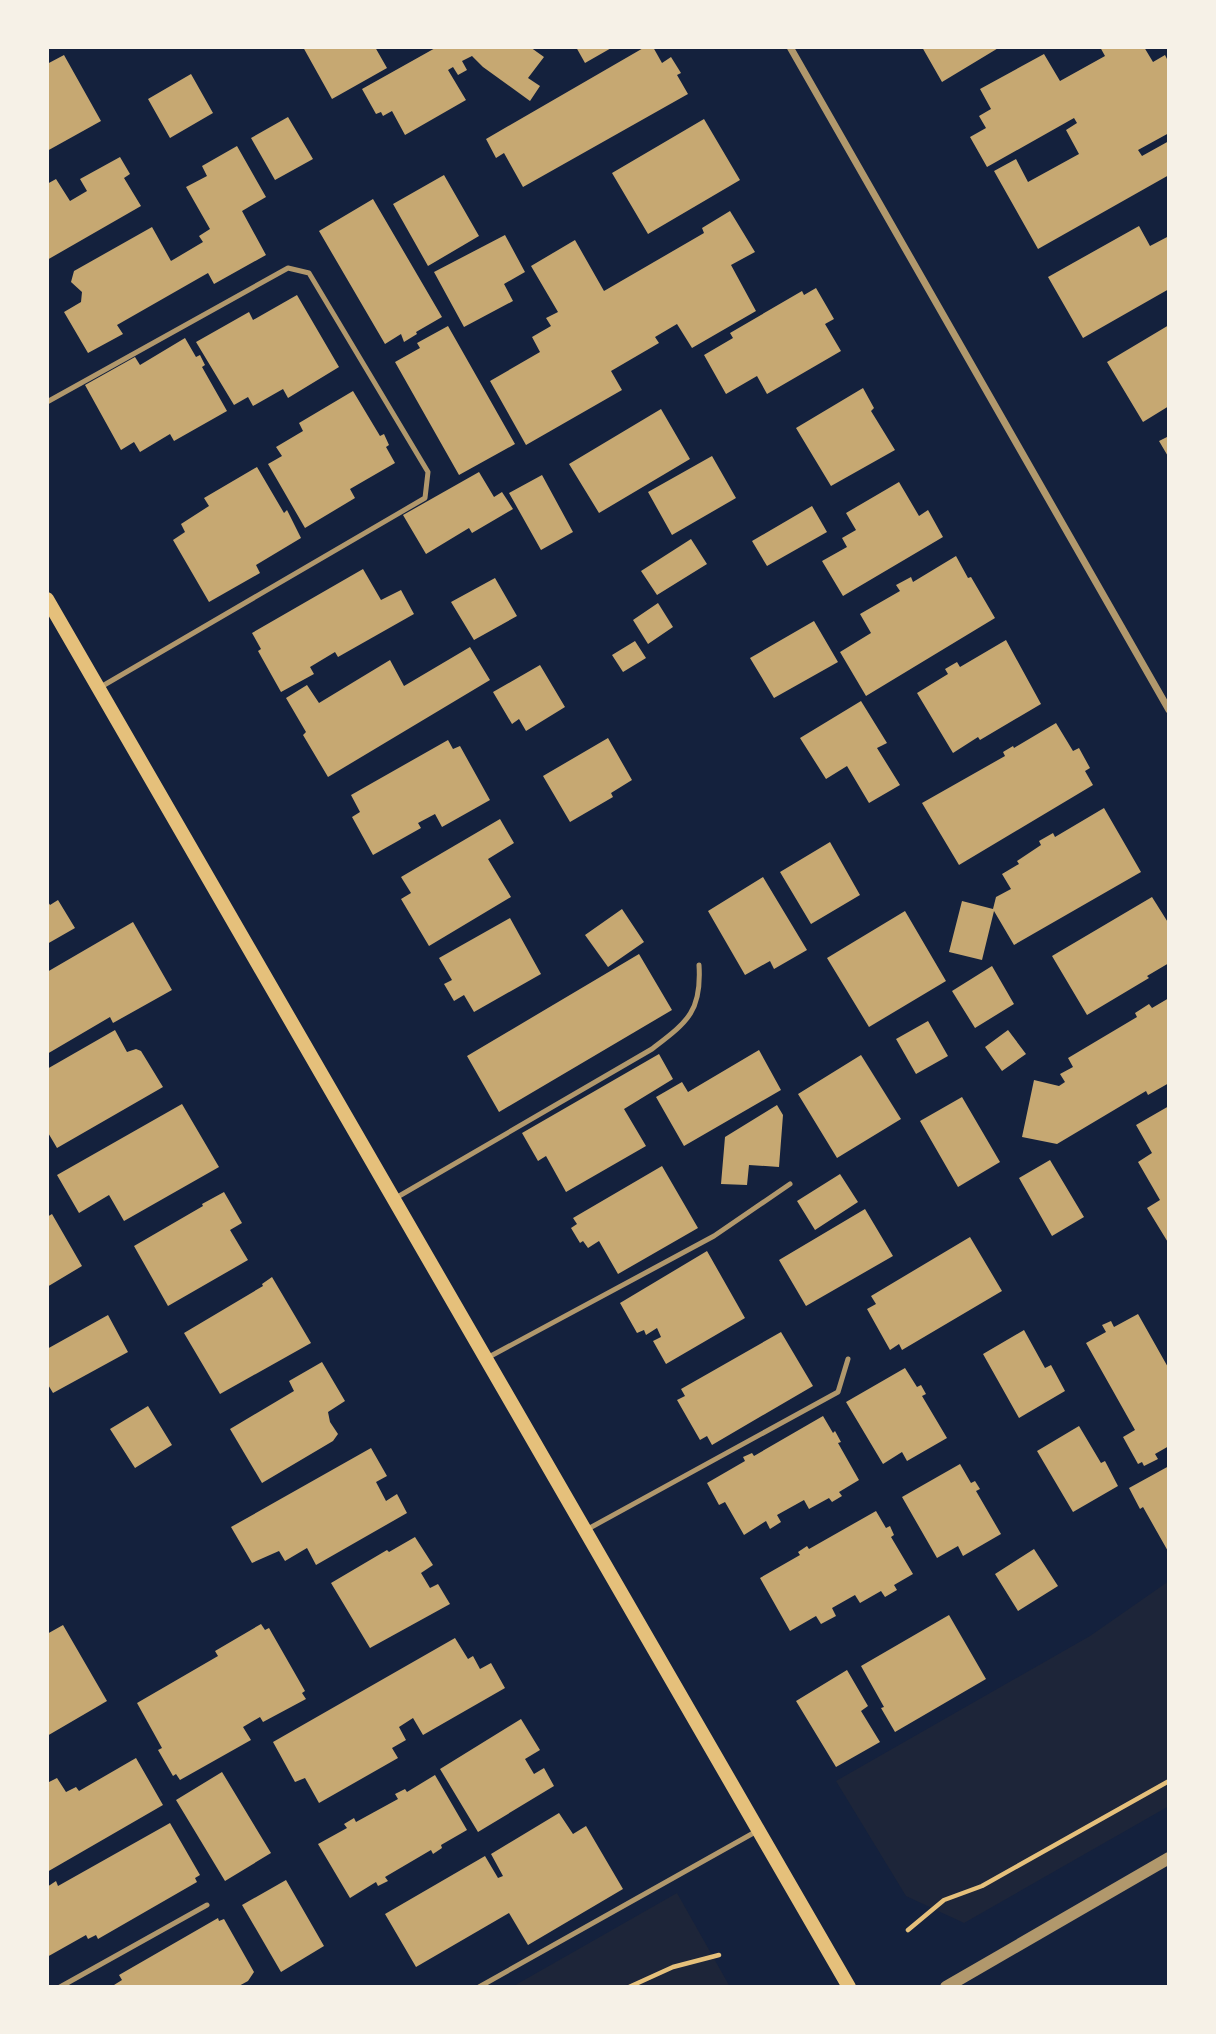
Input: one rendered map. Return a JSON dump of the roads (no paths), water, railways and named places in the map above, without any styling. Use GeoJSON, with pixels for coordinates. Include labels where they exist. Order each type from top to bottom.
{"type":"FeatureCollection","features":[{"type":"Feature","properties":{"kind":"main road"},"geometry":{"type":"LineString","coordinates":[[47,599],[849,1987]]}},
{"type":"Feature","properties":{"kind":"street"},"geometry":{"type":"LineString","coordinates":[[790,47],[1169,710]]}},
{"type":"Feature","properties":{"kind":"street"},"geometry":{"type":"LineString","coordinates":[[946,1987],[1169,1858]]}},
{"type":"Feature","properties":{"kind":"lane"},"geometry":{"type":"LineString","coordinates":[[47,402],[288,268],[309,272],[428,472],[425,498],[99,688]]}},
{"type":"Feature","properties":{"kind":"lane"},"geometry":{"type":"LineString","coordinates":[[394,1199],[652,1049],[675,1031],[695,1008],[700,990],[699,965]]}},
{"type":"Feature","properties":{"kind":"lane"},"geometry":{"type":"LineString","coordinates":[[487,1358],[714,1236],[790,1184]]}},
{"type":"Feature","properties":{"kind":"lane"},"geometry":{"type":"LineString","coordinates":[[586,1530],[838,1392],[848,1359]]}},
{"type":"Feature","properties":{"kind":"lane"},"geometry":{"type":"LineString","coordinates":[[479,1987],[760,1830]]}},
{"type":"Feature","properties":{"kind":"lane"},"geometry":{"type":"LineString","coordinates":[[60,1987],[206,1905]]}}]}
